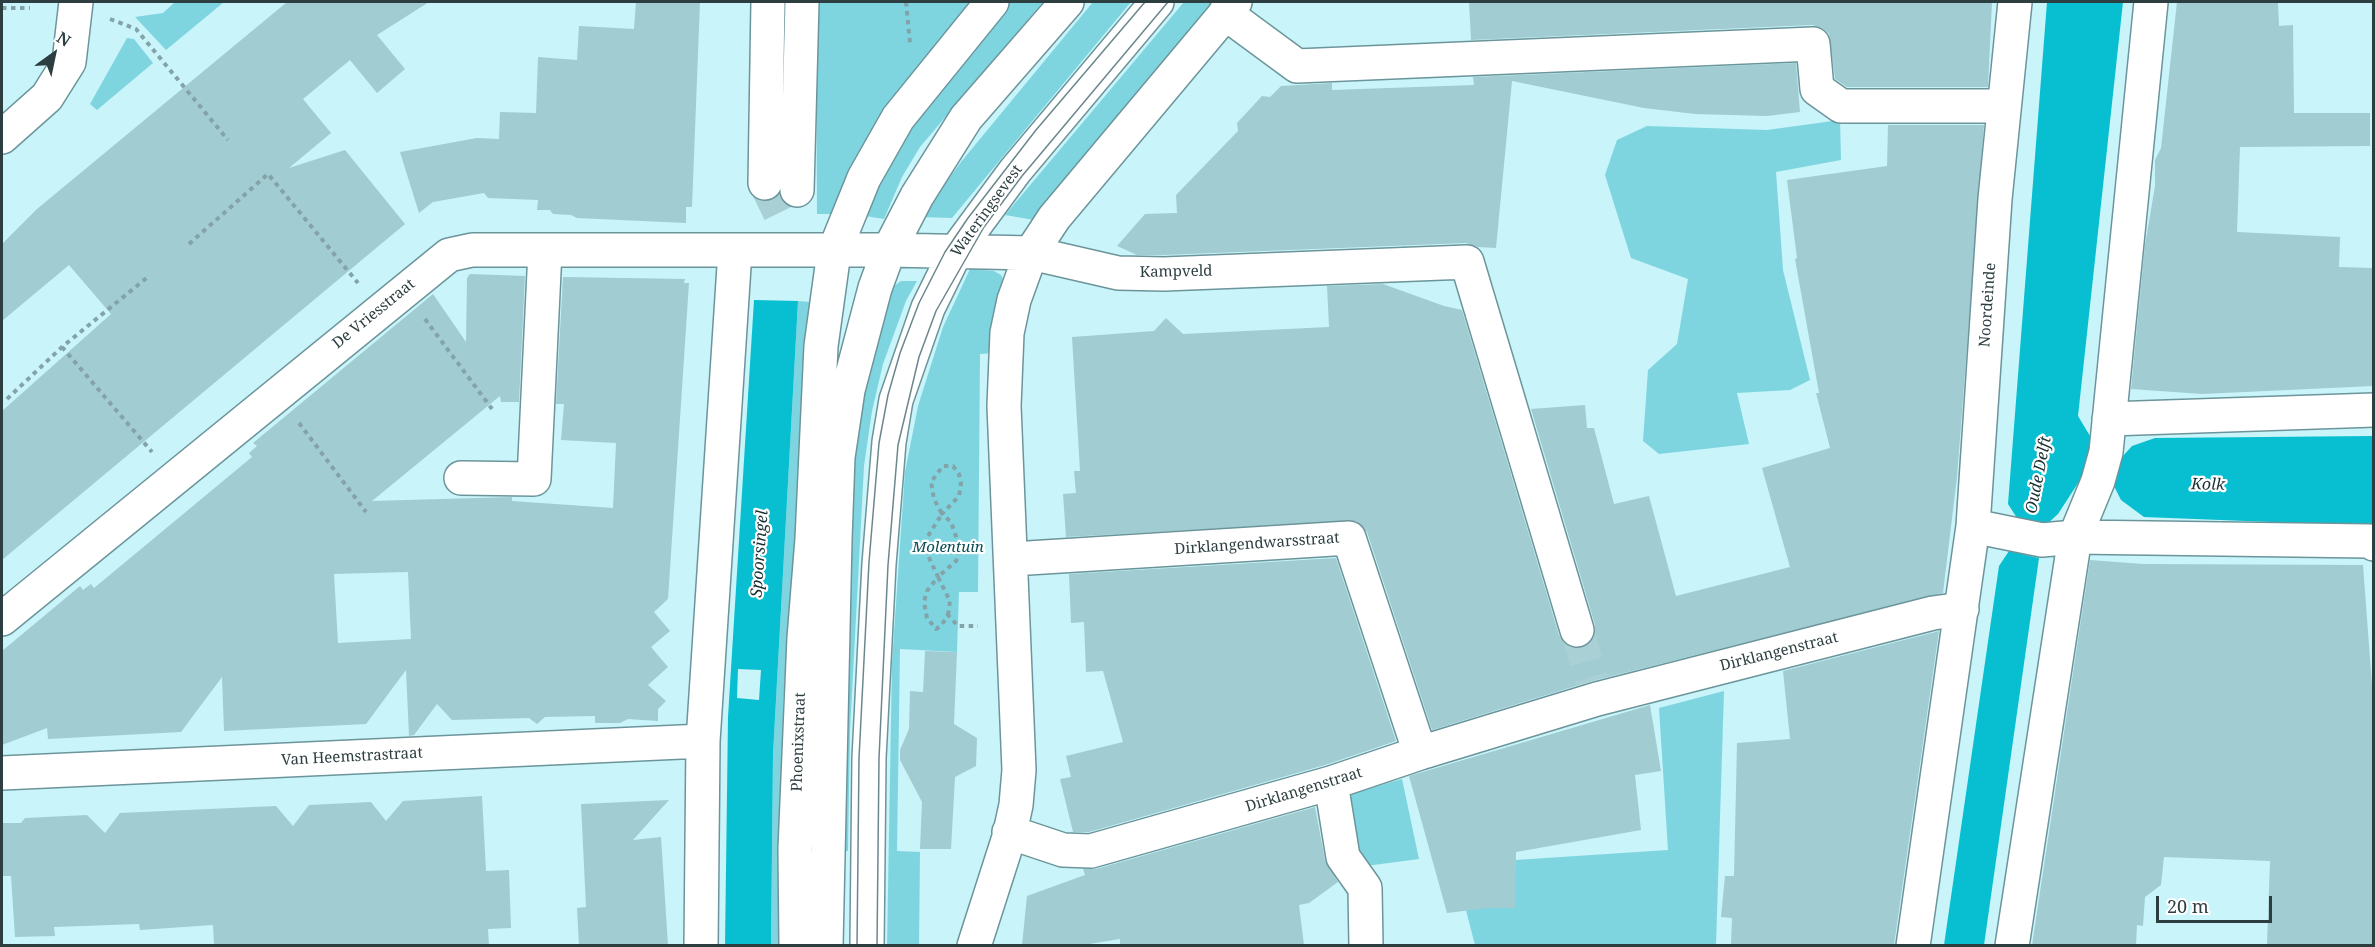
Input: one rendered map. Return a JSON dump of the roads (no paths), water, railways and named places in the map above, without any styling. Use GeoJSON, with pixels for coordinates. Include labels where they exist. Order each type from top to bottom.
{"type":"FeatureCollection","features":[{"type":"Feature","properties":{"kind":"street"},"geometry":{"type":"LineString","coordinates":[[765,183],[768,2]]}},
{"type":"Feature","properties":{"kind":"street"},"geometry":{"type":"LineString","coordinates":[[797,190],[802,2]]}},
{"type":"Feature","properties":{"kind":"street"},"geometry":{"type":"LineString","coordinates":[[824,539],[821,346],[834,252],[864,178],[898,118],[992,2]]}},
{"type":"Feature","properties":{"kind":"street"},"geometry":{"type":"LineString","coordinates":[[824,539],[842,421],[875,288],[889,250],[917,196],[966,118],[1067,2]]}},
{"type":"Feature","properties":{"kind":"street","name":"Wateringsevest"},"geometry":{"type":"LineString","coordinates":[[867,945],[869,758],[879,564],[889,442],[896,400],[928,308],[956,251],[1015,171],[1157,2]]}},
{"type":"Feature","properties":{"kind":"street","name":"Noordeinde"},"geometry":{"type":"LineString","coordinates":[[1962,609],[1973,526],[2003,106],[2015,2]]}},
{"type":"Feature","properties":{"kind":"street"},"geometry":{"type":"LineString","coordinates":[[2012,945],[2075,537],[2102,467],[2109,419],[2151,2]]}},
{"type":"Feature","properties":{"kind":"street"},"geometry":{"type":"LineString","coordinates":[[2,137],[47,97],[69,62],[76,4]]}},
{"type":"Feature","properties":{"kind":"street"},"geometry":{"type":"LineString","coordinates":[[974,945],[1016,805],[1019,770],[1012,559],[1006,503],[1004,417],[1007,333],[1014,300],[1031,253],[1054,218],[1230,7],[1297,66],[1813,44],[1817,89],[1841,106],[2003,106]]}},
{"type":"Feature","properties":{"kind":"street","name":"De Vriesstraat"},"geometry":{"type":"LineString","coordinates":[[2,619],[449,255],[472,250],[834,252]]}},
{"type":"Feature","properties":{"kind":"street","name":"Kampveld"},"geometry":{"type":"LineString","coordinates":[[834,252],[889,250],[1031,253],[1118,273],[1164,274],[1467,262],[1577,630]]}},
{"type":"Feature","properties":{"kind":"street"},"geometry":{"type":"LineString","coordinates":[[461,478],[534,479],[545,251]]}},
{"type":"Feature","properties":{"kind":"street"},"geometry":{"type":"LineString","coordinates":[[701,945],[703,741],[735,251]]}},
{"type":"Feature","properties":{"kind":"street"},"geometry":{"type":"LineString","coordinates":[[2109,419],[2373,410]]}},
{"type":"Feature","properties":{"kind":"street"},"geometry":{"type":"LineString","coordinates":[[1973,526],[2027,537],[2369,541],[2373,544]]}},
{"type":"Feature","properties":{"kind":"street","name":"Dirklangendwarsstraat"},"geometry":{"type":"LineString","coordinates":[[1012,559],[1349,538],[1420,753]]}},
{"type":"Feature","properties":{"kind":"street","name":"Phoenixstraat"},"geometry":{"type":"LineString","coordinates":[[796,945],[795,849],[800,730],[824,539]]}},
{"type":"Feature","properties":{"kind":"street","name":"Phoenixstraat"},"geometry":{"type":"LineString","coordinates":[[824,539],[826,945]]}},
{"type":"Feature","properties":{"kind":"street"},"geometry":{"type":"LineString","coordinates":[[1913,945],[1962,609]]}},
{"type":"Feature","properties":{"kind":"street","name":"Dirklangenstraat"},"geometry":{"type":"LineString","coordinates":[[1009,832],[1063,850],[1091,851],[1330,783],[1595,690],[1933,613],[1962,609]]}},
{"type":"Feature","properties":{"kind":"street","name":"Van Heemstrastraat"},"geometry":{"type":"LineString","coordinates":[[2,773],[703,741]]}},
{"type":"Feature","properties":{"kind":"street"},"geometry":{"type":"LineString","coordinates":[[1330,783],[1343,857],[1365,888],[1366,945]]}},
{"type":"Feature","properties":{"kind":"water","name":"Oude Delft"},"geometry":{"type":"Polygon","coordinates":[[[2047,2],[2123,2],[2078,416],[2093,441],[2082,477],[2058,514],[2046,525],[2017,518],[2008,504],[2047,2]]]}},
{"type":"Feature","properties":{"kind":"water","name":"Spoorsingel"},"geometry":{"type":"Polygon","coordinates":[[[754,300],[798,301],[773,754],[771,945],[725,946],[728,717],[754,300]],[[738,669],[737,698],[759,700],[761,670],[738,669]]]}},
{"type":"Feature","properties":{"kind":"water","name":"Kolk"},"geometry":{"type":"Polygon","coordinates":[[[2373,436],[2373,526],[2144,517],[2121,500],[2114,486],[2122,457],[2132,446],[2155,438],[2373,436]]]}},
{"type":"Feature","properties":{"kind":"water"},"geometry":{"type":"Polygon","coordinates":[[[2009,551],[2039,558],[1984,945],[1944,945],[1999,566],[2009,551]]]}},
{"type":"Feature","properties":{"kind":"tunnel"},"geometry":{"type":"LineString","coordinates":[[765,183],[782,218]]}},
{"type":"Feature","properties":{"kind":"tunnel"},"geometry":{"type":"LineString","coordinates":[[1577,630],[1592,681]]}},
{"type":"Feature","properties":{"kind":"tram line"},"geometry":{"type":"LineString","coordinates":[[857,946],[859,758],[869,562],[879,443],[888,395],[900,353],[919,303],[945,252],[968,218],[1036,130],[1145,2]]}},
{"type":"Feature","properties":{"kind":"tram line"},"geometry":{"type":"LineString","coordinates":[[877,946],[879,758],[888,565],[898,445],[919,357],[936,311],[984,227],[1022,176],[1168,2]]}},
{"type":"Feature","properties":{"kind":"park label","name":"Molentuin"},"geometry":{"type":"Point","coordinates":[948,548]}}]}
